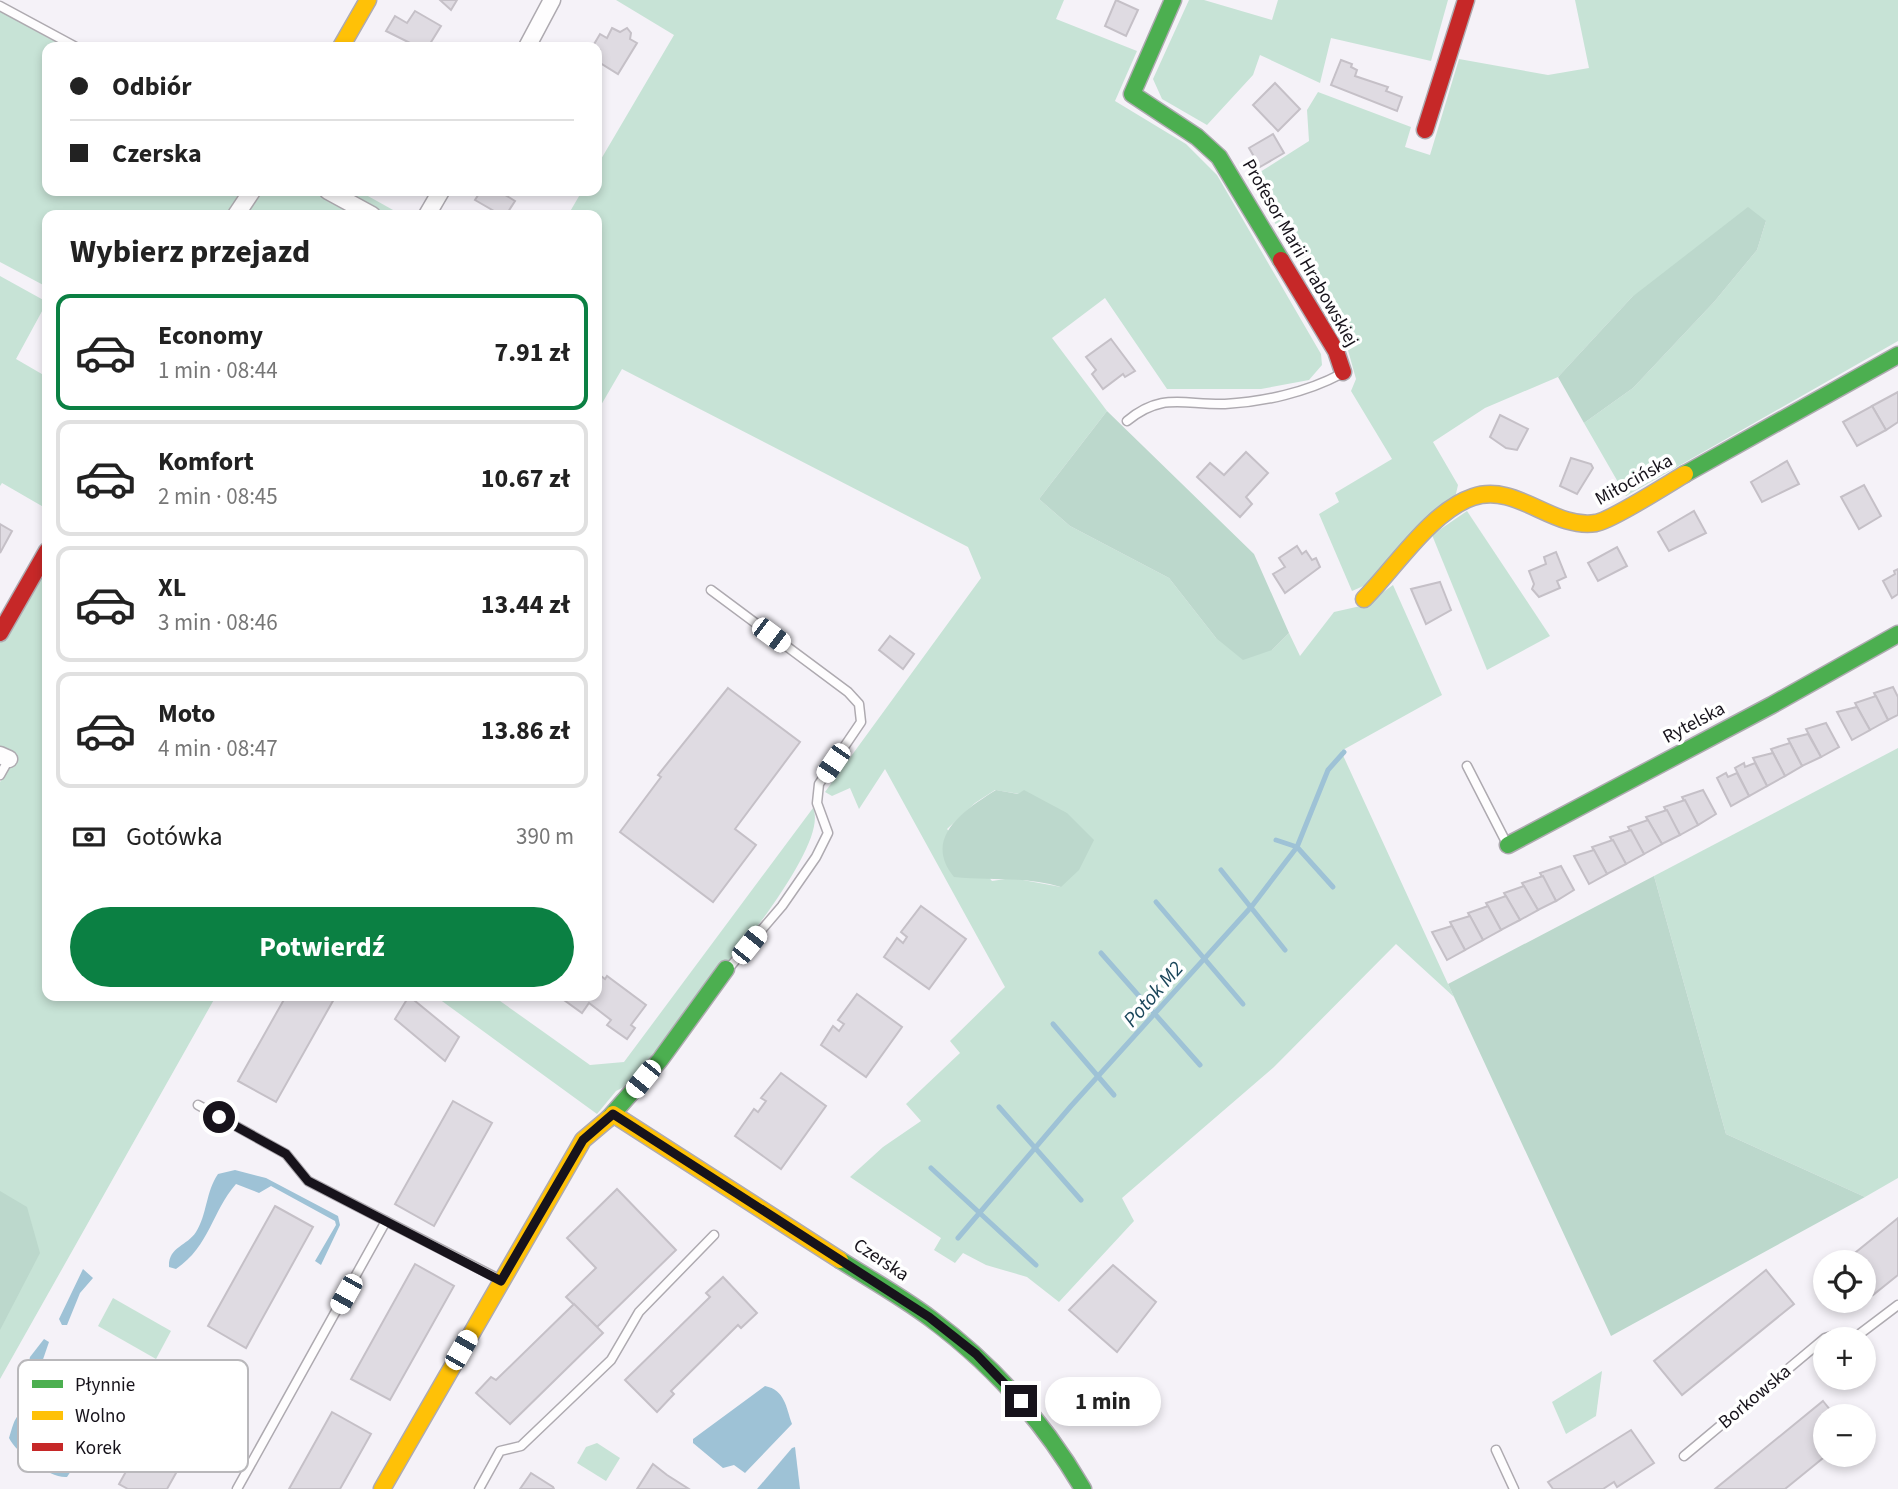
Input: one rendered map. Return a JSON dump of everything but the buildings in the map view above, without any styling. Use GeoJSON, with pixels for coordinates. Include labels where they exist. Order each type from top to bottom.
{"type":"FeatureCollection","features":[{"type":"Feature","properties":{"kind":"street"},"geometry":{"type":"LineString","coordinates":[[344,42],[368,0]]}},
{"type":"Feature","properties":{"kind":"street"},"geometry":{"type":"LineString","coordinates":[[530,42],[552,0]]}},
{"type":"Feature","properties":{"kind":"street","name":"Profesor Marii Hrabowskiej"},"geometry":{"type":"LineString","coordinates":[[1173,0],[1132,94],[1197,137],[1219,157],[1336,351],[1343,372]]}},
{"type":"Feature","properties":{"kind":"street"},"geometry":{"type":"LineString","coordinates":[[1425,130],[1466,0]]}},
{"type":"Feature","properties":{"kind":"street"},"geometry":{"type":"LineString","coordinates":[[337,196],[363,210]]}},
{"type":"Feature","properties":{"kind":"street","name":"Miłocińska"},"geometry":{"type":"LineString","coordinates":[[1364,599],[1433,525],[1469,498],[1490,494],[1513,498],[1573,524],[1598,523],[1898,355]]}},
{"type":"Feature","properties":{"kind":"street"},"geometry":{"type":"LineString","coordinates":[[0,633],[42,560]]}},
{"type":"Feature","properties":{"kind":"street","name":"Rytelska"},"geometry":{"type":"LineString","coordinates":[[1508,845],[1772,705],[1898,634]]}},
{"type":"Feature","properties":{"kind":"street"},"geometry":{"type":"LineString","coordinates":[[382,1489],[583,1140],[613,1114],[675,1039],[726,969]]}},
{"type":"Feature","properties":{"kind":"street","name":"Czerska"},"geometry":{"type":"LineString","coordinates":[[613,1114],[929,1317],[976,1354],[1039,1422],[1066,1458],[1083,1489]]}},
{"type":"Feature","properties":{"kind":"lane"},"geometry":{"type":"LineString","coordinates":[[0,6],[67,42]]}},
{"type":"Feature","properties":{"kind":"lane"},"geometry":{"type":"LineString","coordinates":[[1127,421],[1155,403],[1227,404],[1307,390],[1343,372]]}},
{"type":"Feature","properties":{"kind":"lane"},"geometry":{"type":"LineString","coordinates":[[711,590],[848,691],[859,704],[862,722],[819,784],[817,803],[828,833],[816,858],[782,906],[726,969]]}},
{"type":"Feature","properties":{"kind":"lane"},"geometry":{"type":"LineString","coordinates":[[0,775],[4,757]]}},
{"type":"Feature","properties":{"kind":"lane"},"geometry":{"type":"LineString","coordinates":[[1467,766],[1508,845]]}},
{"type":"Feature","properties":{"kind":"lane"},"geometry":{"type":"LineString","coordinates":[[198,1105],[286,1154],[308,1181],[501,1281]]}},
{"type":"Feature","properties":{"kind":"lane"},"geometry":{"type":"LineString","coordinates":[[248,1469],[387,1221]]}},
{"type":"Feature","properties":{"kind":"lane"},"geometry":{"type":"LineString","coordinates":[[480,1489],[500,1451],[521,1446],[611,1360],[639,1312],[714,1235]]}},
{"type":"Feature","properties":{"kind":"lane","name":"Borkowska"},"geometry":{"type":"LineString","coordinates":[[1684,1456],[1825,1338],[1835,1335],[1857,1336],[1898,1305]]}},
{"type":"Feature","properties":{"kind":"lane"},"geometry":{"type":"LineString","coordinates":[[1496,1450],[1514,1489]]}},
{"type":"Feature","properties":{"kind":"lane"},"geometry":{"type":"LineString","coordinates":[[237,1489],[247,1472]]}},
{"type":"Feature","properties":{"kind":"green space"},"geometry":{"type":"Polygon","coordinates":[[[616,0],[1064,0],[1056,19],[1137,51],[1115,101],[1186,144],[1217,175],[1321,354],[1322,365],[1309,380],[1261,389],[1167,389],[1105,298],[1052,338],[1107,411],[1039,499],[1070,526],[1169,578],[1216,638],[1272,650],[1289,633],[1300,656],[1334,612],[1365,605],[1393,585],[1442,695],[1341,751],[1454,997],[1396,944],[1274,1067],[1122,1198],[1134,1221],[1059,1302],[1027,1277],[986,1265],[963,1253],[955,1263],[934,1250],[941,1238],[850,1177],[883,1147],[921,1121],[906,1104],[960,1053],[950,1041],[1005,987],[885,769],[859,809],[850,788],[832,796],[825,792],[981,578],[968,547],[622,369],[602,403],[602,210],[571,210],[579,196],[602,196],[602,157],[674,35],[616,0]],[[995,790],[975,803],[947,829],[992,881],[1012,878],[1061,887],[1019,794],[995,790]]]}},
{"type":"Feature","properties":{"kind":"green space"},"geometry":{"type":"Polygon","coordinates":[[[1189,0],[1204,0],[1272,20],[1278,0],[1448,0],[1431,61],[1331,38],[1320,83],[1260,55],[1253,75],[1207,125],[1162,99],[1153,79],[1189,0]]]}},
{"type":"Feature","properties":{"kind":"green space"},"geometry":{"type":"Polygon","coordinates":[[[1575,0],[1898,0],[1898,341],[1626,496],[1584,423],[1633,388],[1714,302],[1757,250],[1766,221],[1632,297],[1558,377],[1485,408],[1433,442],[1458,485],[1455,498],[1368,584],[1352,591],[1319,514],[1339,502],[1335,493],[1392,459],[1351,391],[1356,379],[1346,343],[1249,179],[1309,141],[1307,110],[1318,92],[1411,127],[1405,147],[1430,155],[1459,59],[1548,75],[1589,68],[1575,0]]]}},
{"type":"Feature","properties":{"kind":"green space"},"geometry":{"type":"Polygon","coordinates":[[[0,11],[56,42],[42,42],[42,196],[242,196],[233,210],[42,210],[42,284],[0,262],[0,11]]]}},
{"type":"Feature","properties":{"kind":"green space"},"geometry":{"type":"Polygon","coordinates":[[[256,196],[368,196],[393,210],[246,210],[256,196]]]}},
{"type":"Feature","properties":{"kind":"green space"},"geometry":{"type":"Polygon","coordinates":[[[1748,207],[1766,221],[1757,250],[1714,302],[1633,388],[1584,423],[1558,377],[1632,297],[1748,207]]]}},
{"type":"Feature","properties":{"kind":"green space"},"geometry":{"type":"Polygon","coordinates":[[[0,276],[42,299],[42,311],[16,359],[42,374],[42,506],[2,483],[0,486],[0,276]]]}},
{"type":"Feature","properties":{"kind":"green space"},"geometry":{"type":"Polygon","coordinates":[[[1107,411],[1254,554],[1289,633],[1272,650],[1243,660],[1216,638],[1169,578],[1070,526],[1039,499],[1107,411]]]}},
{"type":"Feature","properties":{"kind":"green space"},"geometry":{"type":"Polygon","coordinates":[[[1467,511],[1550,636],[1487,670],[1432,535],[1467,511]]]}},
{"type":"Feature","properties":{"kind":"green space"},"geometry":{"type":"Polygon","coordinates":[[[42,569],[42,1001],[213,1001],[0,1379],[0,782],[15,760],[0,752],[0,640],[42,569]]]}},
{"type":"Feature","properties":{"kind":"green space"},"geometry":{"type":"Polygon","coordinates":[[[1898,748],[1898,1178],[1865,1197],[1726,1134],[1654,876],[1898,748]]]}},
{"type":"Feature","properties":{"kind":"green space"},"geometry":{"type":"Polygon","coordinates":[[[996,790],[1018,794],[1024,790],[1067,813],[1094,840],[1079,870],[1061,887],[1021,880],[954,877],[945,863],[945,838],[960,816],[996,790]]]}},
{"type":"Feature","properties":{"kind":"green space"},"geometry":{"type":"Polygon","coordinates":[[[813,808],[813,832],[798,866],[772,906],[705,993],[624,1087],[616,1091],[597,1114],[442,1001],[500,1001],[590,1065],[624,1062],[813,808]]]}},
{"type":"Feature","properties":{"kind":"green space"},"geometry":{"type":"Polygon","coordinates":[[[1654,876],[1726,1134],[1865,1197],[1611,1336],[1448,984],[1654,876]]]}},
{"type":"Feature","properties":{"kind":"green space"},"geometry":{"type":"Polygon","coordinates":[[[0,1191],[27,1207],[40,1253],[0,1330],[0,1191]]]}},
{"type":"Feature","properties":{"kind":"green space"},"geometry":{"type":"Polygon","coordinates":[[[113,1298],[171,1331],[156,1359],[98,1326],[113,1298]]]}},
{"type":"Feature","properties":{"kind":"green space"},"geometry":{"type":"Polygon","coordinates":[[[1602,1371],[1596,1416],[1566,1434],[1552,1402],[1602,1371]]]}},
{"type":"Feature","properties":{"kind":"green space"},"geometry":{"type":"Polygon","coordinates":[[[597,1443],[620,1458],[606,1481],[577,1463],[586,1447],[597,1443]]]}},
{"type":"Feature","properties":{"kind":"water"},"geometry":{"type":"Polygon","coordinates":[[[235,1170],[266,1178],[338,1216],[340,1225],[321,1265],[315,1261],[336,1225],[335,1221],[271,1186],[259,1193],[236,1184],[196,1250],[176,1269],[169,1267],[172,1255],[192,1237],[200,1225],[218,1174],[235,1170]]]}},
{"type":"Feature","properties":{"kind":"water"},"geometry":{"type":"Polygon","coordinates":[[[83,1269],[93,1278],[80,1293],[67,1325],[62,1325],[59,1319],[83,1269]]]}},
{"type":"Feature","properties":{"kind":"water"},"geometry":{"type":"Polygon","coordinates":[[[44,1339],[49,1342],[43,1360],[29,1360],[44,1339]]]}},
{"type":"Feature","properties":{"kind":"water"},"geometry":{"type":"Polygon","coordinates":[[[765,1386],[781,1395],[792,1424],[745,1473],[734,1465],[723,1468],[693,1443],[693,1439],[765,1386]]]}},
{"type":"Feature","properties":{"kind":"water"},"geometry":{"type":"Polygon","coordinates":[[[18,1416],[18,1450],[9,1438],[18,1416]]]}},
{"type":"Feature","properties":{"kind":"water"},"geometry":{"type":"Polygon","coordinates":[[[795,1447],[800,1489],[757,1489],[792,1448],[795,1447]]]}},
{"type":"Feature","properties":{"kind":"water"},"geometry":{"type":"Polygon","coordinates":[[[49,1472],[70,1472],[67,1477],[49,1472]]]}},
{"type":"Feature","properties":{"kind":"waterway","name":"Potok M2"},"geometry":{"type":"LineString","coordinates":[[958,1238],[1071,1106],[1252,906],[1297,847],[1328,770],[1344,752]]}},
{"type":"Feature","properties":{"kind":"waterway"},"geometry":{"type":"LineString","coordinates":[[1276,840],[1297,847],[1333,887]]}},
{"type":"Feature","properties":{"kind":"waterway","name":"Potok M2"},"geometry":{"type":"LineString","coordinates":[[1221,870],[1285,950]]}},
{"type":"Feature","properties":{"kind":"waterway"},"geometry":{"type":"LineString","coordinates":[[1156,902],[1243,1004]]}},
{"type":"Feature","properties":{"kind":"waterway"},"geometry":{"type":"LineString","coordinates":[[1101,953],[1200,1065]]}},
{"type":"Feature","properties":{"kind":"waterway"},"geometry":{"type":"LineString","coordinates":[[1053,1024],[1114,1095]]}},
{"type":"Feature","properties":{"kind":"waterway"},"geometry":{"type":"LineString","coordinates":[[999,1107],[1081,1200]]}},
{"type":"Feature","properties":{"kind":"waterway"},"geometry":{"type":"LineString","coordinates":[[931,1168],[1036,1265]]}},
{"type":"Feature","properties":{"kind":"traffic: fast"},"geometry":{"type":"LineString","coordinates":[[1173,0],[1132,94],[1197,137],[1219,157],[1281,260]]}},
{"type":"Feature","properties":{"kind":"traffic: fast"},"geometry":{"type":"LineString","coordinates":[[1685,474],[1898,355]]}},
{"type":"Feature","properties":{"kind":"traffic: fast"},"geometry":{"type":"LineString","coordinates":[[1508,845],[1772,705],[1898,634]]}},
{"type":"Feature","properties":{"kind":"traffic: fast"},"geometry":{"type":"LineString","coordinates":[[609,1118],[660,1060],[726,969]]}},
{"type":"Feature","properties":{"kind":"traffic: fast"},"geometry":{"type":"LineString","coordinates":[[840,1260],[919,1310],[975,1355],[1034,1418],[1083,1489]]}},
{"type":"Feature","properties":{"kind":"traffic: slow"},"geometry":{"type":"LineString","coordinates":[[344,42],[368,0]]}},
{"type":"Feature","properties":{"kind":"traffic: slow"},"geometry":{"type":"LineString","coordinates":[[1364,599],[1428,527],[1443,514],[1473,497],[1489,494],[1504,496],[1565,520],[1596,523],[1627,509],[1685,474]]}},
{"type":"Feature","properties":{"kind":"traffic: slow"},"geometry":{"type":"LineString","coordinates":[[613,1114],[840,1260]]}},
{"type":"Feature","properties":{"kind":"traffic: slow"},"geometry":{"type":"LineString","coordinates":[[382,1489],[583,1140],[609,1118]]}},
{"type":"Feature","properties":{"kind":"traffic: jam"},"geometry":{"type":"LineString","coordinates":[[1425,130],[1466,0]]}},
{"type":"Feature","properties":{"kind":"traffic: jam"},"geometry":{"type":"LineString","coordinates":[[1281,260],[1336,351],[1343,372]]}},
{"type":"Feature","properties":{"kind":"traffic: jam"},"geometry":{"type":"LineString","coordinates":[[0,633],[42,560]]}},
{"type":"Feature","properties":{"kind":"route"},"geometry":{"type":"LineString","coordinates":[[219,1117],[286,1154],[308,1181],[501,1281],[583,1140],[613,1114],[929,1317],[976,1354],[1021,1401]]}}]}
